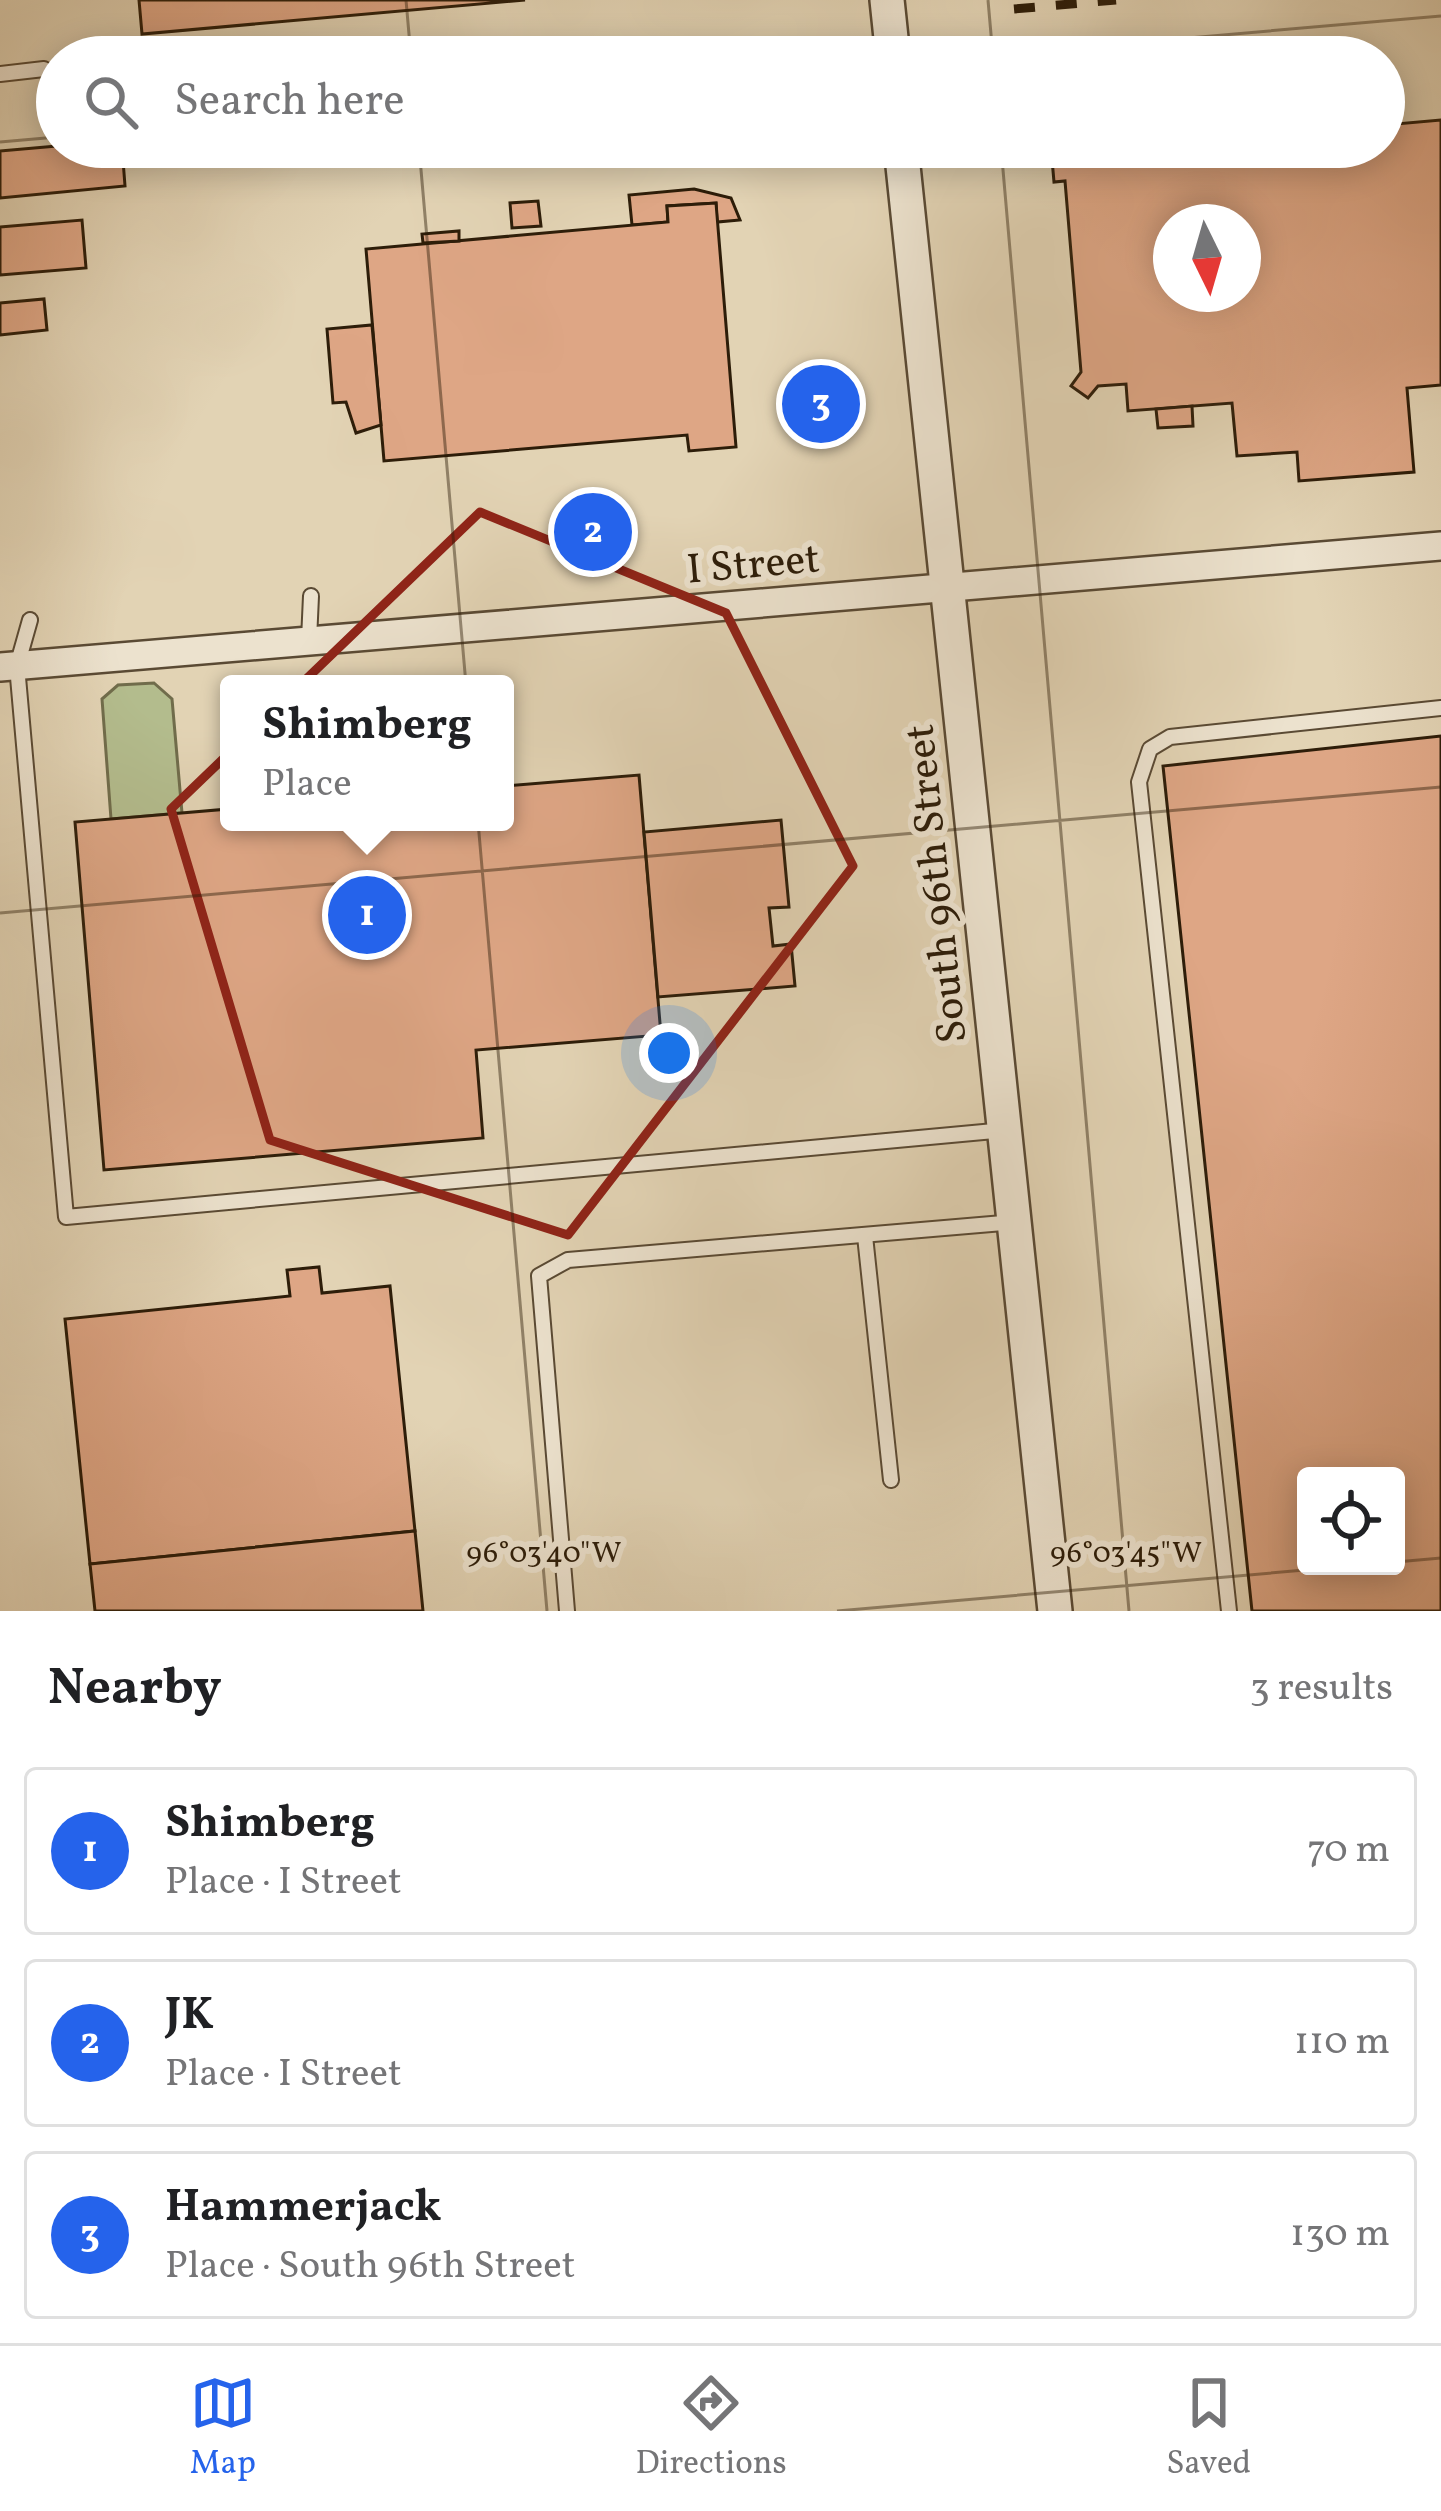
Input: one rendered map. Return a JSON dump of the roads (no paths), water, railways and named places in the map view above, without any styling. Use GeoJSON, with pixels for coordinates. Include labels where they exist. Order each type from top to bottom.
{"type":"FeatureCollection","features":[{"type":"Feature","properties":{"kind":"street"},"geometry":{"type":"LineString","coordinates":[[887,0],[891,36]]}},
{"type":"Feature","properties":{"kind":"street","name":"South 96th Street"},"geometry":{"type":"LineString","coordinates":[[904,168],[1054,1611]]}},
{"type":"Feature","properties":{"kind":"street","name":"I Street"},"geometry":{"type":"LineString","coordinates":[[9,667],[1441,546]]}},
{"type":"Feature","properties":{"kind":"lane"},"geometry":{"type":"LineString","coordinates":[[0,74],[36,70]]}},
{"type":"Feature","properties":{"kind":"lane"},"geometry":{"type":"LineString","coordinates":[[309,640],[311,596]]}},
{"type":"Feature","properties":{"kind":"lane"},"geometry":{"type":"LineString","coordinates":[[30,620],[9,667],[66,1217],[1005,1130]]}},
{"type":"Feature","properties":{"kind":"lane"},"geometry":{"type":"LineString","coordinates":[[1229,1611],[1138,782],[1150,749],[1170,737],[1441,708]]}},
{"type":"Feature","properties":{"kind":"lane"},"geometry":{"type":"LineString","coordinates":[[567,1611],[539,1276],[568,1261],[1015,1222]]}},
{"type":"Feature","properties":{"kind":"lane"},"geometry":{"type":"LineString","coordinates":[[865,1236],[891,1480]]}},
{"type":"Feature","properties":{"kind":"railway"},"geometry":{"type":"LineString","coordinates":[[1014,9],[1116,0]]}},
{"type":"Feature","properties":{"kind":"place","name":"Hammerjack"},"geometry":{"type":"Point","coordinates":[821,404]}},
{"type":"Feature","properties":{"kind":"place","name":"JK"},"geometry":{"type":"Point","coordinates":[593,532]}},
{"type":"Feature","properties":{"kind":"place","name":"Shimberg"},"geometry":{"type":"Point","coordinates":[367,915]}}]}
